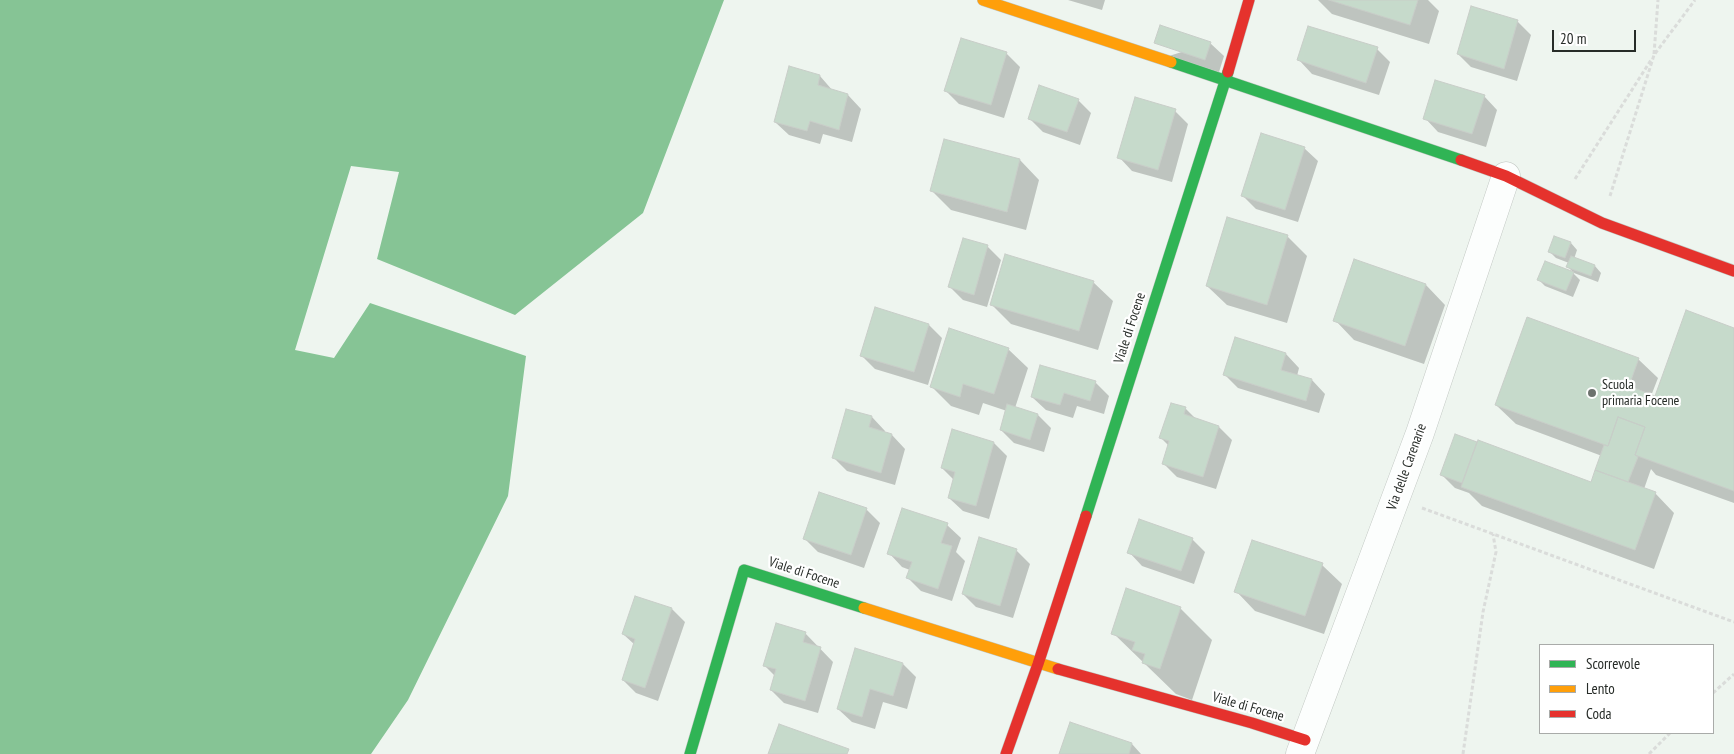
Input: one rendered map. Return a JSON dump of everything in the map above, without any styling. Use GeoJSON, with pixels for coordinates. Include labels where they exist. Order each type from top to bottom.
{"type":"FeatureCollection","features":[{"type":"Feature","properties":{"kind":"street"},"geometry":{"type":"LineString","coordinates":[[983,0],[1226,80],[1506,176],[1602,222],[1734,271]]}},
{"type":"Feature","properties":{"kind":"street","name":"Viale di Focene"},"geometry":{"type":"LineString","coordinates":[[1006,754],[1038,664],[1226,80],[1249,0]]}},
{"type":"Feature","properties":{"kind":"street","name":"Via delle Carenarie"},"geometry":{"type":"LineString","coordinates":[[1302,747],[1423,424],[1506,176]]}},
{"type":"Feature","properties":{"kind":"street","name":"Viale di Focene"},"geometry":{"type":"LineString","coordinates":[[690,754],[744,570],[1038,664],[1252,723],[1302,747]]}},
{"type":"Feature","properties":{"kind":"path"},"geometry":{"type":"LineString","coordinates":[[1602,222],[1654,55],[1658,0]]}},
{"type":"Feature","properties":{"kind":"path"},"geometry":{"type":"LineString","coordinates":[[1560,203],[1654,55],[1695,0]]}},
{"type":"Feature","properties":{"kind":"path"},"geometry":{"type":"LineString","coordinates":[[1396,498],[1734,622]]}},
{"type":"Feature","properties":{"kind":"path"},"geometry":{"type":"LineString","coordinates":[[1463,754],[1483,612],[1496,552],[1493,534]]}},
{"type":"Feature","properties":{"kind":"path"},"geometry":{"type":"LineString","coordinates":[[1714,692],[1734,674]]}},
{"type":"Feature","properties":{"kind":"path"},"geometry":{"type":"LineString","coordinates":[[1649,754],[1669,734]]}},
{"type":"Feature","properties":{"kind":"shaded area"},"geometry":{"type":"Polygon","coordinates":[[[0,0],[724,0],[643,213],[515,315],[377,259],[399,172],[351,166],[295,350],[334,358],[370,303],[526,356],[508,496],[408,700],[371,754],[0,754],[0,0]]]}},
{"type":"Feature","properties":{"kind":"building"},"geometry":{"type":"Polygon","coordinates":[[[1329,0],[1418,0],[1410,25],[1329,0]]]}},
{"type":"Feature","properties":{"kind":"building"},"geometry":{"type":"Polygon","coordinates":[[[1471,6],[1518,20],[1504,69],[1457,54],[1471,6]]]}},
{"type":"Feature","properties":{"kind":"building"},"geometry":{"type":"Polygon","coordinates":[[[1160,25],[1211,42],[1205,60],[1154,43],[1160,25]]]}},
{"type":"Feature","properties":{"kind":"building"},"geometry":{"type":"Polygon","coordinates":[[[1308,26],[1378,47],[1366,83],[1297,60],[1308,26]]]}},
{"type":"Feature","properties":{"kind":"building"},"geometry":{"type":"Polygon","coordinates":[[[961,38],[1007,52],[991,105],[944,91],[961,38]]]}},
{"type":"Feature","properties":{"kind":"building"},"geometry":{"type":"Polygon","coordinates":[[[789,66],[820,75],[818,85],[848,94],[839,130],[810,121],[807,131],[774,122],[789,66]]]}},
{"type":"Feature","properties":{"kind":"building"},"geometry":{"type":"Polygon","coordinates":[[[1435,80],[1485,95],[1472,134],[1423,119],[1435,80]]]}},
{"type":"Feature","properties":{"kind":"building"},"geometry":{"type":"Polygon","coordinates":[[[1039,85],[1079,99],[1067,132],[1028,119],[1039,85]]]}},
{"type":"Feature","properties":{"kind":"building"},"geometry":{"type":"Polygon","coordinates":[[[1135,97],[1176,109],[1158,170],[1117,158],[1135,97]]]}},
{"type":"Feature","properties":{"kind":"building"},"geometry":{"type":"Polygon","coordinates":[[[1261,133],[1305,147],[1285,210],[1241,196],[1261,133]]]}},
{"type":"Feature","properties":{"kind":"building"},"geometry":{"type":"Polygon","coordinates":[[[944,139],[1020,159],[1007,212],[930,191],[944,139]]]}},
{"type":"Feature","properties":{"kind":"building"},"geometry":{"type":"Polygon","coordinates":[[[1227,217],[1288,235],[1267,305],[1206,286],[1227,217]]]}},
{"type":"Feature","properties":{"kind":"building"},"geometry":{"type":"Polygon","coordinates":[[[1554,236],[1571,242],[1565,258],[1548,252],[1554,236]]]}},
{"type":"Feature","properties":{"kind":"building"},"geometry":{"type":"Polygon","coordinates":[[[963,238],[988,245],[974,295],[948,287],[963,238]]]}},
{"type":"Feature","properties":{"kind":"building"},"geometry":{"type":"Polygon","coordinates":[[[1005,254],[1094,281],[1079,331],[990,305],[1005,254]]]}},
{"type":"Feature","properties":{"kind":"building"},"geometry":{"type":"Polygon","coordinates":[[[1571,256],[1595,265],[1591,276],[1566,267],[1571,256]]]}},
{"type":"Feature","properties":{"kind":"building"},"geometry":{"type":"Polygon","coordinates":[[[1354,259],[1426,284],[1405,346],[1333,321],[1354,259]]]}},
{"type":"Feature","properties":{"kind":"building"},"geometry":{"type":"Polygon","coordinates":[[[1545,261],[1574,272],[1566,291],[1537,280],[1545,261]]]}},
{"type":"Feature","properties":{"kind":"building"},"geometry":{"type":"Polygon","coordinates":[[[875,307],[929,324],[914,372],[860,356],[875,307]]]}},
{"type":"Feature","properties":{"kind":"building"},"geometry":{"type":"Polygon","coordinates":[[[1686,310],[1734,328],[1734,491],[1635,455],[1645,427],[1618,417],[1608,446],[1495,405],[1527,317],[1639,358],[1629,386],[1655,396],[1686,310]]]}},
{"type":"Feature","properties":{"kind":"building"},"geometry":{"type":"Polygon","coordinates":[[[949,328],[1009,348],[994,394],[963,384],[960,397],[930,387],[949,328]]]}},
{"type":"Feature","properties":{"kind":"building"},"geometry":{"type":"Polygon","coordinates":[[[1235,337],[1286,353],[1281,370],[1312,379],[1306,401],[1223,375],[1235,337]]]}},
{"type":"Feature","properties":{"kind":"building"},"geometry":{"type":"Polygon","coordinates":[[[1040,365],[1096,381],[1090,401],[1064,393],[1060,405],[1031,397],[1040,365]]]}},
{"type":"Feature","properties":{"kind":"building"},"geometry":{"type":"Polygon","coordinates":[[[1171,403],[1186,407],[1184,414],[1219,426],[1203,477],[1162,464],[1169,441],[1159,438],[1171,403]]]}},
{"type":"Feature","properties":{"kind":"building"},"geometry":{"type":"Polygon","coordinates":[[[1007,404],[1038,414],[1030,440],[1000,430],[1007,404]]]}},
{"type":"Feature","properties":{"kind":"building"},"geometry":{"type":"Polygon","coordinates":[[[846,409],[872,416],[869,427],[892,434],[881,473],[832,458],[846,409]]]}},
{"type":"Feature","properties":{"kind":"building"},"geometry":{"type":"Polygon","coordinates":[[[1618,417],[1645,427],[1635,455],[1638,457],[1628,482],[1595,470],[1604,445],[1608,446],[1618,417]]]}},
{"type":"Feature","properties":{"kind":"building"},"geometry":{"type":"Polygon","coordinates":[[[952,429],[994,442],[976,506],[948,498],[955,472],[941,468],[952,429]]]}},
{"type":"Feature","properties":{"kind":"building"},"geometry":{"type":"Polygon","coordinates":[[[1455,434],[1477,442],[1462,483],[1440,475],[1455,434]]]}},
{"type":"Feature","properties":{"kind":"building"},"geometry":{"type":"Polygon","coordinates":[[[1478,440],[1591,482],[1595,470],[1656,492],[1635,550],[1461,487],[1478,440]]]}},
{"type":"Feature","properties":{"kind":"building"},"geometry":{"type":"Polygon","coordinates":[[[819,492],[867,508],[851,555],[803,539],[819,492]]]}},
{"type":"Feature","properties":{"kind":"building"},"geometry":{"type":"Polygon","coordinates":[[[902,508],[948,523],[941,543],[952,546],[938,589],[906,578],[912,562],[887,554],[902,508]]]}},
{"type":"Feature","properties":{"kind":"building"},"geometry":{"type":"Polygon","coordinates":[[[1139,519],[1193,538],[1181,571],[1127,553],[1139,519]]]}},
{"type":"Feature","properties":{"kind":"building"},"geometry":{"type":"Polygon","coordinates":[[[979,537],[1017,549],[1000,606],[962,594],[979,537]]]}},
{"type":"Feature","properties":{"kind":"building"},"geometry":{"type":"Polygon","coordinates":[[[1252,540],[1323,563],[1305,616],[1234,592],[1252,540]]]}},
{"type":"Feature","properties":{"kind":"building"},"geometry":{"type":"Polygon","coordinates":[[[1126,588],[1181,607],[1160,669],[1142,663],[1145,654],[1132,650],[1135,642],[1111,634],[1126,588]]]}},
{"type":"Feature","properties":{"kind":"building"},"geometry":{"type":"Polygon","coordinates":[[[635,596],[672,608],[645,688],[622,680],[635,639],[622,634],[635,596]]]}},
{"type":"Feature","properties":{"kind":"building"},"geometry":{"type":"Polygon","coordinates":[[[776,623],[806,632],[803,642],[821,647],[805,701],[770,690],[776,669],[763,666],[776,623]]]}},
{"type":"Feature","properties":{"kind":"building"},"geometry":{"type":"Polygon","coordinates":[[[855,648],[903,663],[893,696],[870,689],[862,717],[837,709],[855,648]]]}},
{"type":"Feature","properties":{"kind":"building"},"geometry":{"type":"Polygon","coordinates":[[[1070,722],[1132,743],[1129,754],[1059,754],[1070,722]]]}},
{"type":"Feature","properties":{"kind":"building"},"geometry":{"type":"Polygon","coordinates":[[[779,724],[849,749],[847,754],[768,754],[779,724]]]}},
{"type":"Feature","properties":{"kind":"traffic: fast"},"geometry":{"type":"LineString","coordinates":[[1171,62],[1461,160]]}},
{"type":"Feature","properties":{"kind":"traffic: fast"},"geometry":{"type":"LineString","coordinates":[[1086,516],[1228,72]]}},
{"type":"Feature","properties":{"kind":"traffic: fast"},"geometry":{"type":"LineString","coordinates":[[690,754],[744,570],[864,608]]}},
{"type":"Feature","properties":{"kind":"traffic: slow"},"geometry":{"type":"LineString","coordinates":[[983,0],[1171,62]]}},
{"type":"Feature","properties":{"kind":"traffic: slow"},"geometry":{"type":"LineString","coordinates":[[864,608],[1058,669]]}},
{"type":"Feature","properties":{"kind":"traffic: jam"},"geometry":{"type":"LineString","coordinates":[[1228,72],[1249,0]]}},
{"type":"Feature","properties":{"kind":"traffic: jam"},"geometry":{"type":"LineString","coordinates":[[1461,160],[1506,176],[1602,223],[1734,271]]}},
{"type":"Feature","properties":{"kind":"traffic: jam"},"geometry":{"type":"LineString","coordinates":[[1006,754],[1038,664],[1086,516]]}},
{"type":"Feature","properties":{"kind":"traffic: jam"},"geometry":{"type":"LineString","coordinates":[[1058,669],[1252,723],[1305,740]]}},
{"type":"Feature","properties":{"kind":"place","name":"Scuola primaria Focene"},"geometry":{"type":"Point","coordinates":[1592,393]}}]}
